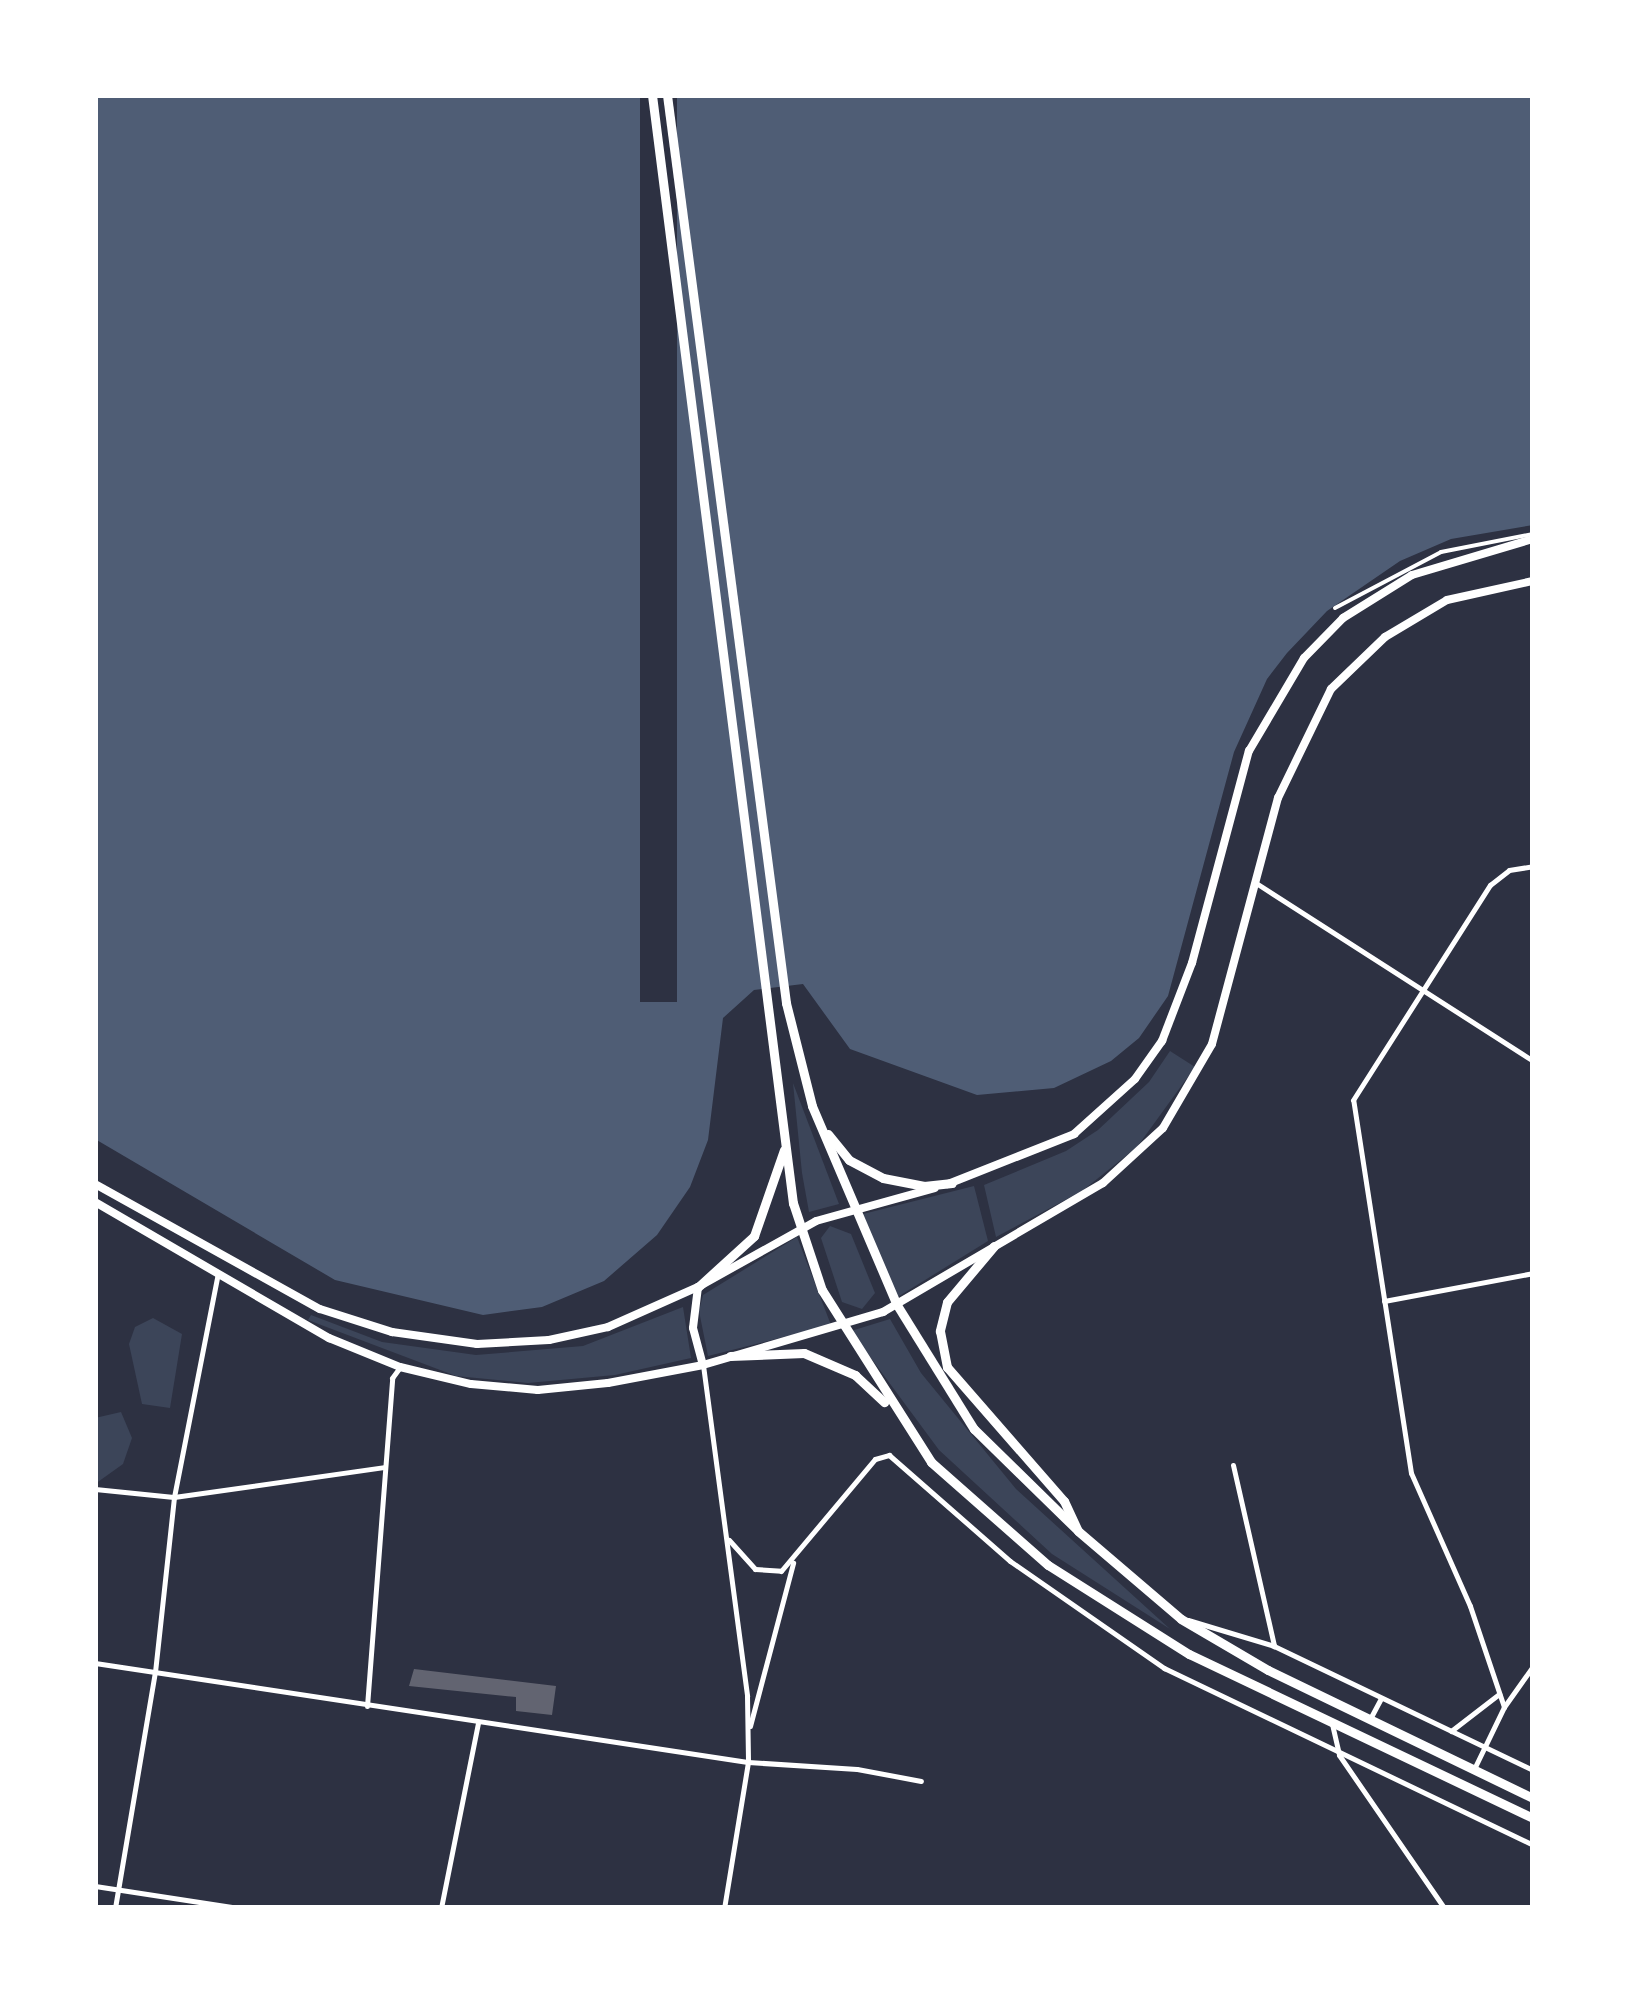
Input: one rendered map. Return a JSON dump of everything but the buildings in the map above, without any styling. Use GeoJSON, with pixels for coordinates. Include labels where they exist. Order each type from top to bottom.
{"type":"FeatureCollection","features":[{"type":"Feature","properties":{"kind":"highway"},"geometry":{"type":"LineString","coordinates":[[652,95],[800,1229],[840,1324],[893,1410],[931,1462],[978,1507],[1070,1581],[1190,1654],[1533,1818]]}},
{"type":"Feature","properties":{"kind":"highway"},"geometry":{"type":"LineString","coordinates":[[667,95],[786,1003],[812,1106],[896,1305],[974,1429],[1078,1532],[1181,1618],[1370,1719],[1533,1798]]}},
{"type":"Feature","properties":{"kind":"highway"},"geometry":{"type":"LineString","coordinates":[[812,1106],[840,1150],[867,1171],[902,1184],[952,1182]]}},
{"type":"Feature","properties":{"kind":"highway"},"geometry":{"type":"LineString","coordinates":[[698,1287],[754,1236],[786,1137]]}},
{"type":"Feature","properties":{"kind":"highway"},"geometry":{"type":"LineString","coordinates":[[994,1246],[947,1302],[940,1331],[947,1367],[1064,1501],[1078,1532]]}},
{"type":"Feature","properties":{"kind":"highway"},"geometry":{"type":"LineString","coordinates":[[730,1356],[782,1352],[822,1359],[855,1375],[893,1410]]}},
{"type":"Feature","properties":{"kind":"main road"},"geometry":{"type":"LineString","coordinates":[[95,1184],[320,1309],[444,1342],[581,1334],[698,1287],[824,1217],[854,1212],[952,1182],[1074,1134],[1126,1089],[1162,1041],[1192,963],[1248,751],[1304,658],[1343,618],[1412,575],[1533,536]]}},
{"type":"Feature","properties":{"kind":"main road"},"geometry":{"type":"LineString","coordinates":[[95,1202],[329,1338],[400,1367],[471,1384],[538,1390],[703,1365],[868,1317],[896,1305],[1103,1183],[1179,1105],[1220,1022],[1278,798],[1331,689],[1385,636],[1447,600],[1533,581]]}},
{"type":"Feature","properties":{"kind":"main road"},"geometry":{"type":"LineString","coordinates":[[698,1287],[693,1328],[703,1365]]}},
{"type":"Feature","properties":{"kind":"street"},"geometry":{"type":"LineString","coordinates":[[1335,608],[1441,552],[1533,536]]}},
{"type":"Feature","properties":{"kind":"street"},"geometry":{"type":"LineString","coordinates":[[1504,1707],[1470,1606],[1411,1473],[1353,1100],[1422,985],[1490,885],[1508,870],[1533,866]]}},
{"type":"Feature","properties":{"kind":"street"},"geometry":{"type":"LineString","coordinates":[[1256,884],[1422,985],[1533,1062]]}},
{"type":"Feature","properties":{"kind":"street"},"geometry":{"type":"LineString","coordinates":[[116,1908],[155,1672],[174,1497],[218,1273]]}},
{"type":"Feature","properties":{"kind":"street"},"geometry":{"type":"LineString","coordinates":[[1383,1301],[1533,1273]]}},
{"type":"Feature","properties":{"kind":"street"},"geometry":{"type":"LineString","coordinates":[[703,1365],[729,1540],[748,1734],[748,1762],[724,1908]]}},
{"type":"Feature","properties":{"kind":"street"},"geometry":{"type":"LineString","coordinates":[[367,1706],[392,1378],[400,1367]]}},
{"type":"Feature","properties":{"kind":"street"},"geometry":{"type":"LineString","coordinates":[[729,1540],[754,1569],[781,1571],[794,1561],[875,1458],[888,1455],[1010,1562],[1164,1668],[1339,1755],[1533,1844]]}},
{"type":"Feature","properties":{"kind":"street"},"geometry":{"type":"LineString","coordinates":[[1232,1465],[1274,1646]]}},
{"type":"Feature","properties":{"kind":"street"},"geometry":{"type":"LineString","coordinates":[[95,1490],[174,1497],[384,1467]]}},
{"type":"Feature","properties":{"kind":"street"},"geometry":{"type":"LineString","coordinates":[[748,1734],[794,1561]]}},
{"type":"Feature","properties":{"kind":"street"},"geometry":{"type":"LineString","coordinates":[[1181,1618],[1274,1646],[1533,1770]]}},
{"type":"Feature","properties":{"kind":"street"},"geometry":{"type":"LineString","coordinates":[[95,1664],[478,1724],[748,1762],[857,1769],[921,1781]]}},
{"type":"Feature","properties":{"kind":"street"},"geometry":{"type":"LineString","coordinates":[[1474,1769],[1504,1707],[1533,1666]]}},
{"type":"Feature","properties":{"kind":"street"},"geometry":{"type":"LineString","coordinates":[[1451,1731],[1500,1694]]}},
{"type":"Feature","properties":{"kind":"street"},"geometry":{"type":"LineString","coordinates":[[1370,1719],[1381,1698]]}},
{"type":"Feature","properties":{"kind":"street"},"geometry":{"type":"LineString","coordinates":[[1332,1722],[1339,1755],[1443,1908]]}},
{"type":"Feature","properties":{"kind":"street"},"geometry":{"type":"LineString","coordinates":[[440,1908],[478,1724]]}},
{"type":"Feature","properties":{"kind":"street"},"geometry":{"type":"LineString","coordinates":[[95,1886],[238,1908]]}},
{"type":"Feature","properties":{"kind":"shaded area"},"geometry":{"type":"Polygon","coordinates":[[[95,95],[1533,95],[1533,525],[1451,539],[1400,561],[1327,611],[1287,653],[1267,679],[1234,752],[1168,996],[1139,1038],[1111,1061],[1054,1088],[977,1095],[850,1049],[803,984],[754,990],[723,1018],[708,1140],[690,1187],[657,1235],[604,1281],[542,1307],[483,1315],[335,1280],[95,1139],[95,95]]]}},
{"type":"Feature","properties":{"kind":"shaded area"},"geometry":{"type":"Polygon","coordinates":[[[1170,1051],[1195,1067],[1137,1147],[1082,1191],[996,1237],[984,1185],[1066,1151],[1098,1130],[1149,1082],[1170,1051]]]}},
{"type":"Feature","properties":{"kind":"shaded area"},"geometry":{"type":"Polygon","coordinates":[[[793,1083],[839,1204],[809,1212],[802,1173],[793,1083]]]}},
{"type":"Feature","properties":{"kind":"shaded area"},"geometry":{"type":"Polygon","coordinates":[[[974,1186],[988,1241],[896,1298],[863,1214],[974,1186]]]}},
{"type":"Feature","properties":{"kind":"shaded area"},"geometry":{"type":"Polygon","coordinates":[[[830,1226],[851,1234],[875,1293],[862,1309],[842,1302],[821,1238],[830,1226]]]}},
{"type":"Feature","properties":{"kind":"shaded area"},"geometry":{"type":"Polygon","coordinates":[[[797,1237],[831,1325],[708,1356],[699,1311],[703,1295],[797,1237]]]}},
{"type":"Feature","properties":{"kind":"shaded area"},"geometry":{"type":"Polygon","coordinates":[[[683,1307],[691,1358],[615,1375],[528,1383],[456,1376],[308,1320],[311,1315],[382,1342],[476,1355],[583,1346],[683,1307]]]}},
{"type":"Feature","properties":{"kind":"shaded area"},"geometry":{"type":"Polygon","coordinates":[[[153,1318],[182,1334],[170,1408],[142,1404],[129,1344],[135,1327],[153,1318]]]}},
{"type":"Feature","properties":{"kind":"shaded area"},"geometry":{"type":"Polygon","coordinates":[[[890,1319],[921,1373],[1016,1489],[1170,1629],[1052,1554],[939,1450],[851,1331],[890,1319]]]}},
{"type":"Feature","properties":{"kind":"shaded area"},"geometry":{"type":"Polygon","coordinates":[[[121,1412],[132,1438],[123,1464],[95,1484],[95,1418],[121,1412]]]}},
{"type":"Feature","properties":{"kind":"pier"},"geometry":{"type":"Polygon","coordinates":[[[640,95],[677,95],[677,1002],[640,1002],[640,95]]]}}]}
